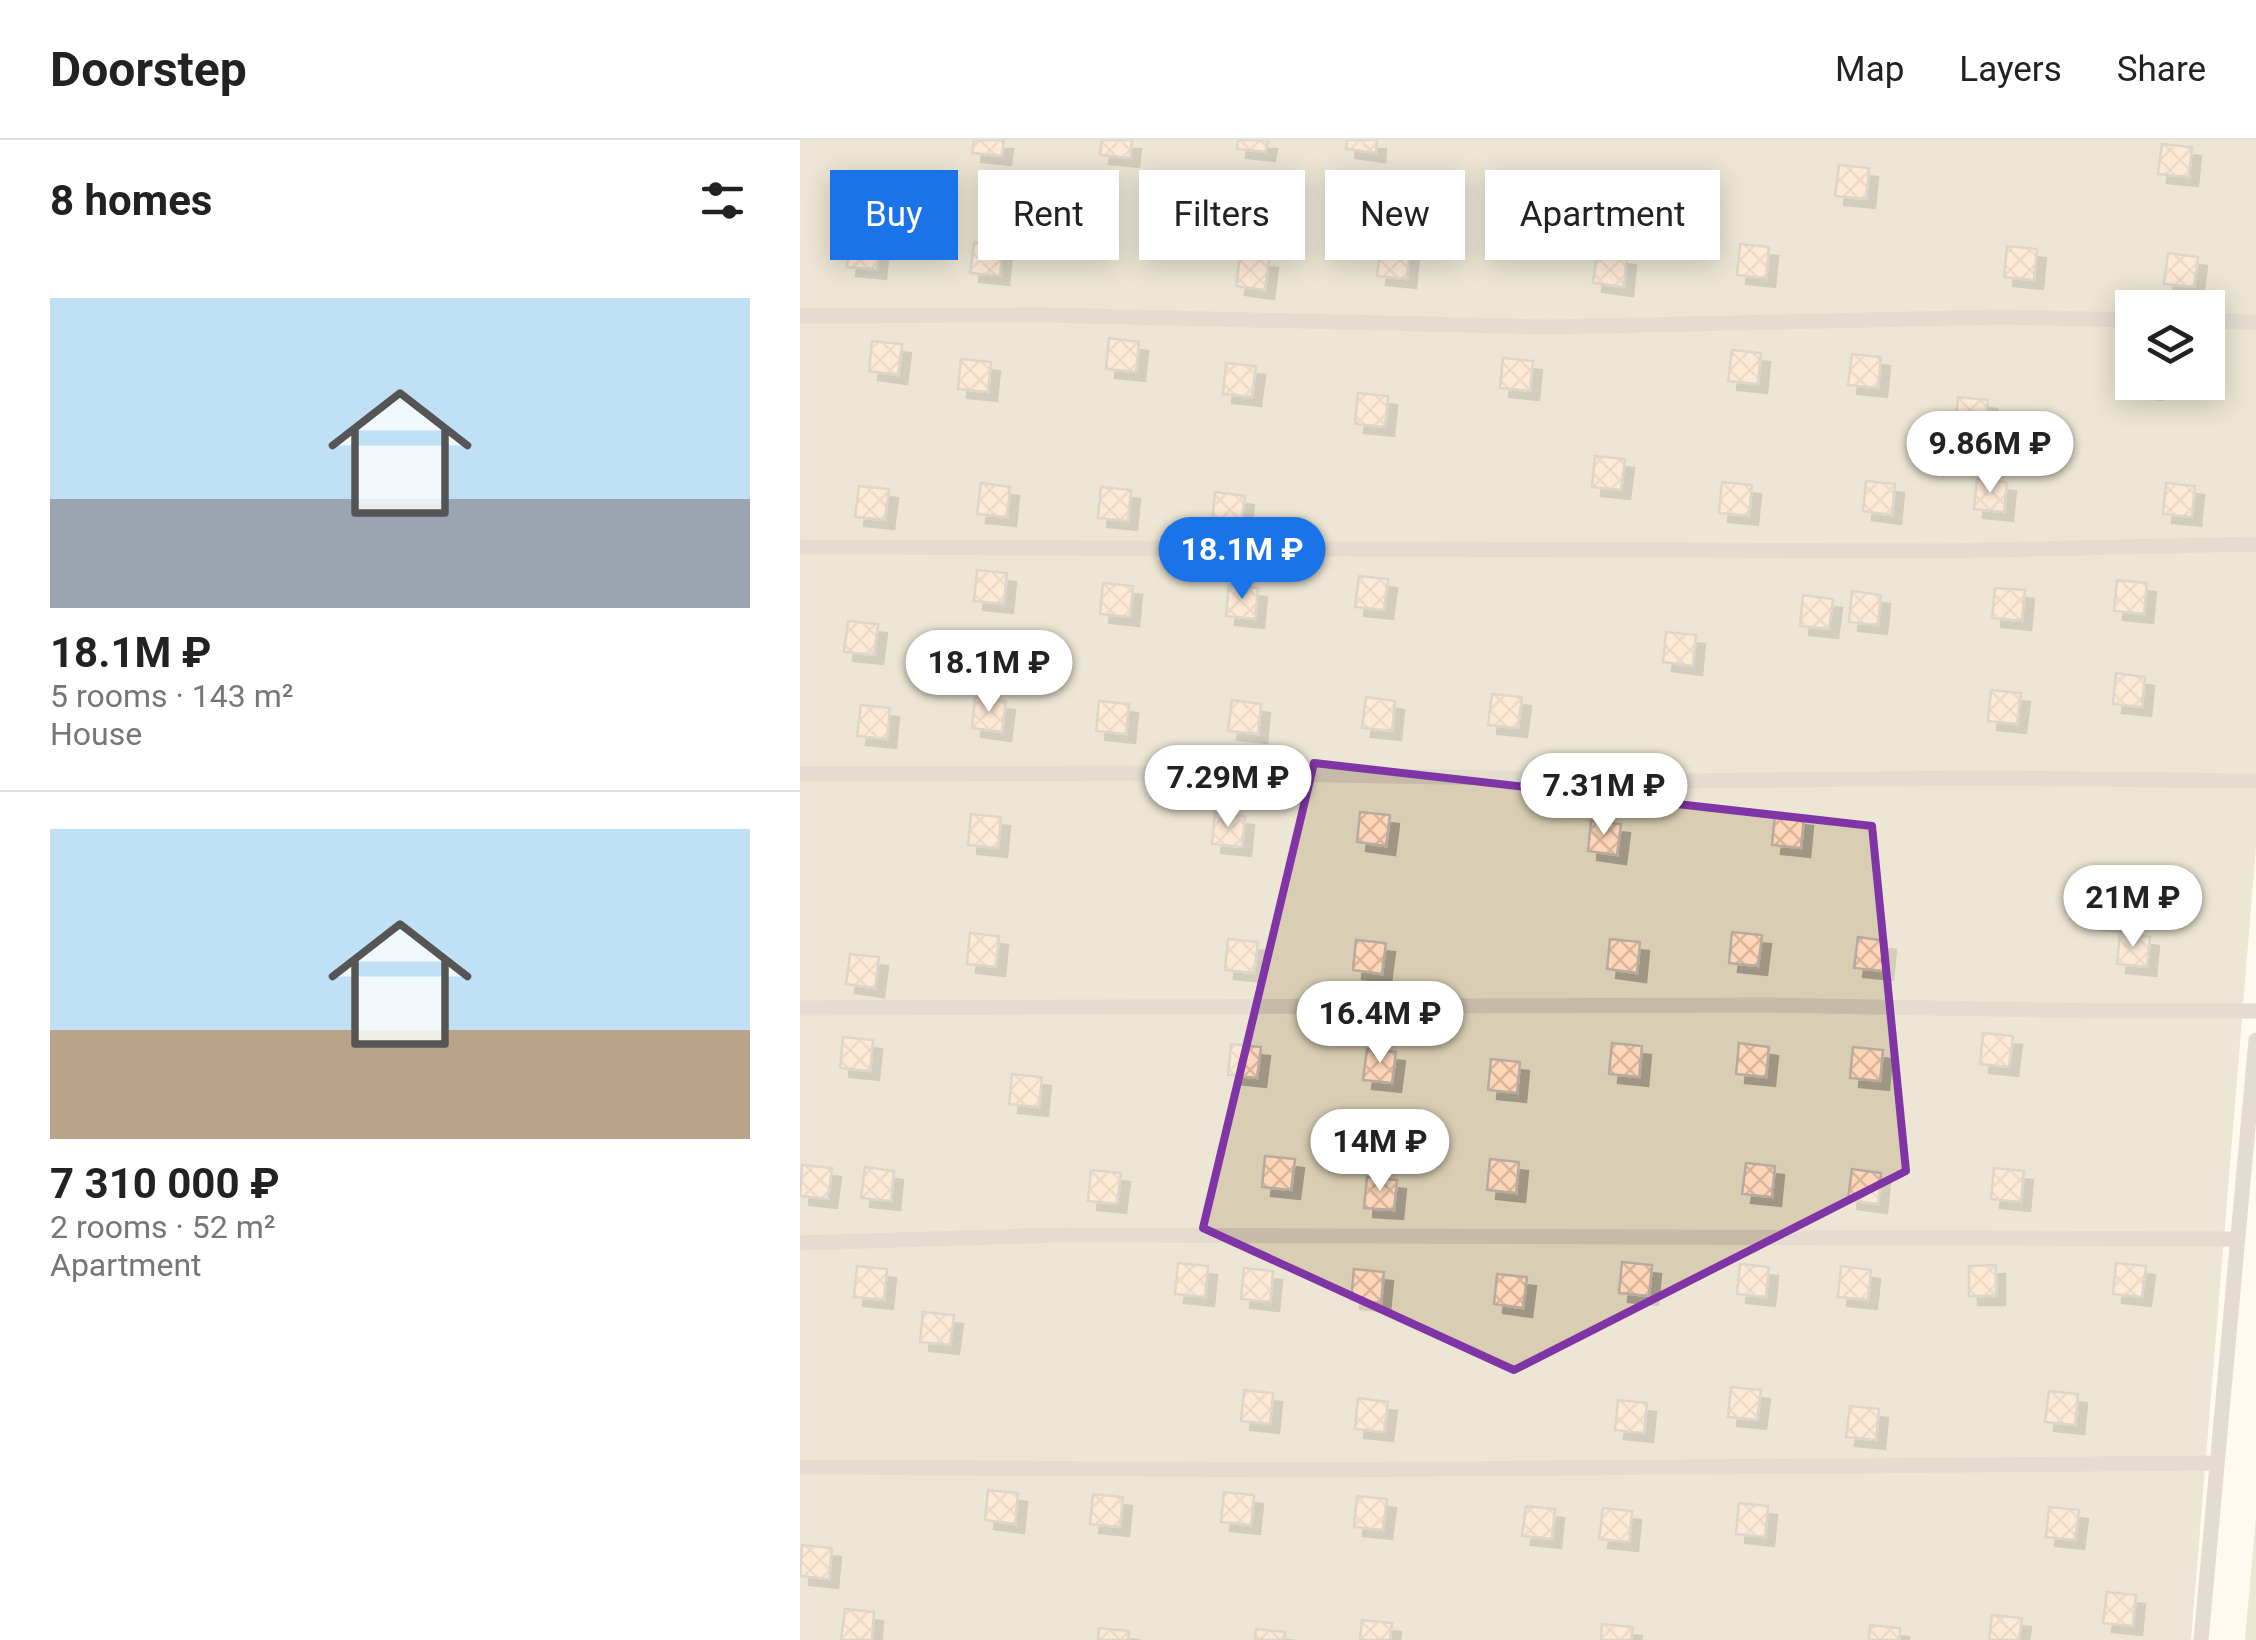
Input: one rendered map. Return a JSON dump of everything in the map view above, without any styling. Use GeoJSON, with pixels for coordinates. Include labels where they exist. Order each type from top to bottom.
{"type":"FeatureCollection","features":[{"type":"Feature","properties":{"kind":"lane"},"geometry":{"type":"LineString","coordinates":[[800,316],[1046,315],[1549,326],[2003,317],[2115,320]]}},
{"type":"Feature","properties":{"kind":"lane"},"geometry":{"type":"LineString","coordinates":[[2225,321],[2256,322]]}},
{"type":"Feature","properties":{"kind":"lane"},"geometry":{"type":"LineString","coordinates":[[800,548],[1943,551],[2256,544]]}},
{"type":"Feature","properties":{"kind":"lane"},"geometry":{"type":"LineString","coordinates":[[800,774],[1235,773],[1666,781],[2256,781]]}},
{"type":"Feature","properties":{"kind":"lane"},"geometry":{"type":"LineString","coordinates":[[800,1008],[1770,1004],[2256,1011]]}},
{"type":"Feature","properties":{"kind":"lane"},"geometry":{"type":"LineString","coordinates":[[2201,1640],[2256,1040]]}},
{"type":"Feature","properties":{"kind":"lane"},"geometry":{"type":"LineString","coordinates":[[800,1243],[1060,1235],[2236,1238]]}},
{"type":"Feature","properties":{"kind":"lane"},"geometry":{"type":"LineString","coordinates":[[800,1467],[1308,1470],[2217,1463]]}},
{"type":"Feature","properties":{"kind":"highlighted area"},"geometry":{"type":"Polygon","coordinates":[[[1314,763],[1872,826],[1906,1171],[1514,1370],[1203,1228],[1314,763]]]}},
{"type":"Feature","properties":{"kind":"shaded area"},"geometry":{"type":"Polygon","coordinates":[[[800,140],[2256,140],[2256,847],[2191,1640],[800,1640],[800,140]]]}},
{"type":"Feature","properties":{"kind":"shaded area"},"geometry":{"type":"Polygon","coordinates":[[[2256,1517],[2256,1640],[2245,1640],[2256,1517]]]}},
{"type":"Feature","properties":{"kind":"building"},"geometry":{"type":"Polygon","coordinates":[[[974,140],[1004,140],[1002,156],[972,153],[974,140]]]}},
{"type":"Feature","properties":{"kind":"building"},"geometry":{"type":"Polygon","coordinates":[[[1102,140],[1132,140],[1130,158],[1100,155],[1102,140]]]}},
{"type":"Feature","properties":{"kind":"building"},"geometry":{"type":"Polygon","coordinates":[[[1238,140],[1268,140],[1266,152],[1237,149],[1238,140]]]}},
{"type":"Feature","properties":{"kind":"building"},"geometry":{"type":"Polygon","coordinates":[[[1347,140],[1377,140],[1376,153],[1346,149],[1347,140]]]}},
{"type":"Feature","properties":{"kind":"building"},"geometry":{"type":"Polygon","coordinates":[[[2162,144],[2192,147],[2189,177],[2158,174],[2162,144]]]}},
{"type":"Feature","properties":{"kind":"building"},"geometry":{"type":"Polygon","coordinates":[[[1839,165],[1869,168],[1866,199],[1835,196],[1839,165]]]}},
{"type":"Feature","properties":{"kind":"building"},"geometry":{"type":"Polygon","coordinates":[[[974,242],[978,243],[978,260],[1002,260],[1000,276],[970,273],[974,242]]]}},
{"type":"Feature","properties":{"kind":"building"},"geometry":{"type":"Polygon","coordinates":[[[1740,244],[1769,247],[1766,278],[1737,275],[1740,244]]]}},
{"type":"Feature","properties":{"kind":"building"},"geometry":{"type":"Polygon","coordinates":[[[2007,246],[2037,249],[2034,280],[2004,277],[2007,246]]]}},
{"type":"Feature","properties":{"kind":"building"},"geometry":{"type":"Polygon","coordinates":[[[2168,253],[2198,257],[2194,287],[2164,284],[2168,253]]]}},
{"type":"Feature","properties":{"kind":"building"},"geometry":{"type":"Polygon","coordinates":[[[848,260],[878,260],[877,270],[847,267],[848,260]]]}},
{"type":"Feature","properties":{"kind":"building"},"geometry":{"type":"Polygon","coordinates":[[[1239,260],[1269,260],[1265,290],[1236,286],[1239,260]]]}},
{"type":"Feature","properties":{"kind":"building"},"geometry":{"type":"Polygon","coordinates":[[[1379,260],[1409,260],[1407,279],[1377,276],[1379,260]]]}},
{"type":"Feature","properties":{"kind":"building"},"geometry":{"type":"Polygon","coordinates":[[[1596,260],[1627,260],[1624,287],[1593,283],[1596,260]]]}},
{"type":"Feature","properties":{"kind":"building"},"geometry":{"type":"Polygon","coordinates":[[[1109,338],[1139,342],[1136,372],[1106,369],[1109,338]]]}},
{"type":"Feature","properties":{"kind":"building"},"geometry":{"type":"Polygon","coordinates":[[[872,341],[902,344],[898,375],[869,371],[872,341]]]}},
{"type":"Feature","properties":{"kind":"building"},"geometry":{"type":"Polygon","coordinates":[[[1732,350],[1761,353],[1758,384],[1728,381],[1732,350]]]}},
{"type":"Feature","properties":{"kind":"building"},"geometry":{"type":"Polygon","coordinates":[[[1852,354],[1881,357],[1878,388],[1848,385],[1852,354]]]}},
{"type":"Feature","properties":{"kind":"building"},"geometry":{"type":"Polygon","coordinates":[[[1503,358],[1533,361],[1530,391],[1500,388],[1503,358]]]}},
{"type":"Feature","properties":{"kind":"building"},"geometry":{"type":"Polygon","coordinates":[[[961,359],[991,362],[988,392],[958,389],[961,359]]]}},
{"type":"Feature","properties":{"kind":"building"},"geometry":{"type":"Polygon","coordinates":[[[1226,363],[1256,366],[1252,397],[1223,394],[1226,363]]]}},
{"type":"Feature","properties":{"kind":"building"},"geometry":{"type":"Polygon","coordinates":[[[1358,393],[1388,396],[1385,427],[1355,424],[1358,393]]]}},
{"type":"Feature","properties":{"kind":"building"},"geometry":{"type":"Polygon","coordinates":[[[1958,397],[1988,400],[1985,431],[1955,428],[1958,397]]]}},
{"type":"Feature","properties":{"kind":"building"},"geometry":{"type":"Polygon","coordinates":[[[1595,456],[1625,459],[1621,490],[1592,487],[1595,456]]]}},
{"type":"Feature","properties":{"kind":"building"},"geometry":{"type":"Polygon","coordinates":[[[1977,479],[2007,482],[2004,512],[1974,509],[1977,479]]]}},
{"type":"Feature","properties":{"kind":"building"},"geometry":{"type":"Polygon","coordinates":[[[1866,481],[1895,484],[1892,515],[1863,511],[1866,481]]]}},
{"type":"Feature","properties":{"kind":"building"},"geometry":{"type":"Polygon","coordinates":[[[1722,482],[1752,485],[1749,516],[1719,513],[1722,482]]]}},
{"type":"Feature","properties":{"kind":"building"},"geometry":{"type":"Polygon","coordinates":[[[981,483],[1010,487],[1007,517],[977,514],[981,483]]]}},
{"type":"Feature","properties":{"kind":"building"},"geometry":{"type":"Polygon","coordinates":[[[2166,483],[2195,486],[2192,517],[2163,514],[2166,483]]]}},
{"type":"Feature","properties":{"kind":"building"},"geometry":{"type":"Polygon","coordinates":[[[859,486],[889,489],[885,520],[855,517],[859,486]]]}},
{"type":"Feature","properties":{"kind":"building"},"geometry":{"type":"Polygon","coordinates":[[[1101,487],[1131,490],[1128,521],[1098,518],[1101,487]]]}},
{"type":"Feature","properties":{"kind":"building"},"geometry":{"type":"Polygon","coordinates":[[[1215,492],[1245,496],[1241,526],[1212,523],[1215,492]]]}},
{"type":"Feature","properties":{"kind":"building"},"geometry":{"type":"Polygon","coordinates":[[[977,570],[1007,573],[1004,604],[974,601],[977,570]]]}},
{"type":"Feature","properties":{"kind":"building"},"geometry":{"type":"Polygon","coordinates":[[[1359,576],[1388,579],[1384,610],[1355,607],[1359,576]]]}},
{"type":"Feature","properties":{"kind":"building"},"geometry":{"type":"Polygon","coordinates":[[[2117,580],[2147,583],[2144,614],[2114,611],[2117,580]]]}},
{"type":"Feature","properties":{"kind":"building"},"geometry":{"type":"Polygon","coordinates":[[[1103,583],[1133,586],[1130,617],[1100,614],[1103,583]]]}},
{"type":"Feature","properties":{"kind":"building"},"geometry":{"type":"Polygon","coordinates":[[[1229,585],[1258,588],[1255,619],[1226,616],[1229,585]]]}},
{"type":"Feature","properties":{"kind":"building"},"geometry":{"type":"Polygon","coordinates":[[[1995,588],[2025,590],[2022,621],[1992,618],[1995,588]]]}},
{"type":"Feature","properties":{"kind":"building"},"geometry":{"type":"Polygon","coordinates":[[[1852,591],[1881,595],[1878,625],[1849,622],[1852,591]]]}},
{"type":"Feature","properties":{"kind":"building"},"geometry":{"type":"Polygon","coordinates":[[[1803,595],[1833,599],[1829,629],[1800,626],[1803,595]]]}},
{"type":"Feature","properties":{"kind":"building"},"geometry":{"type":"Polygon","coordinates":[[[848,621],[878,624],[874,655],[844,652],[848,621]]]}},
{"type":"Feature","properties":{"kind":"building"},"geometry":{"type":"Polygon","coordinates":[[[1666,632],[1696,635],[1693,666],[1663,662],[1666,632]]]}},
{"type":"Feature","properties":{"kind":"building"},"geometry":{"type":"Polygon","coordinates":[[[2116,673],[2145,677],[2142,707],[2113,704],[2116,673]]]}},
{"type":"Feature","properties":{"kind":"building"},"geometry":{"type":"Polygon","coordinates":[[[1991,690],[2021,693],[2017,724],[1988,721],[1991,690]]]}},
{"type":"Feature","properties":{"kind":"building"},"geometry":{"type":"Polygon","coordinates":[[[1492,694],[1522,697],[1518,728],[1488,725],[1492,694]]]}},
{"type":"Feature","properties":{"kind":"building"},"geometry":{"type":"Polygon","coordinates":[[[1366,697],[1395,701],[1392,731],[1362,728],[1366,697]]]}},
{"type":"Feature","properties":{"kind":"building"},"geometry":{"type":"Polygon","coordinates":[[[975,698],[1006,701],[1002,732],[972,728],[975,698]]]}},
{"type":"Feature","properties":{"kind":"building"},"geometry":{"type":"Polygon","coordinates":[[[1232,700],[1261,704],[1258,734],[1228,731],[1232,700]]]}},
{"type":"Feature","properties":{"kind":"building"},"geometry":{"type":"Polygon","coordinates":[[[1099,701],[1129,704],[1126,734],[1096,731],[1099,701]]]}},
{"type":"Feature","properties":{"kind":"building"},"geometry":{"type":"Polygon","coordinates":[[[861,705],[890,708],[887,739],[857,736],[861,705]]]}},
{"type":"Feature","properties":{"kind":"building"},"geometry":{"type":"Polygon","coordinates":[[[1360,812],[1390,815],[1386,846],[1357,842],[1360,812]]]}},
{"type":"Feature","properties":{"kind":"building"},"geometry":{"type":"Polygon","coordinates":[[[1215,813],[1245,816],[1242,847],[1212,844],[1215,813]]]}},
{"type":"Feature","properties":{"kind":"building"},"geometry":{"type":"Polygon","coordinates":[[[971,814],[1001,817],[998,848],[968,845],[971,814]]]}},
{"type":"Feature","properties":{"kind":"building"},"geometry":{"type":"Polygon","coordinates":[[[1775,814],[1804,817],[1801,848],[1772,845],[1775,814]]]}},
{"type":"Feature","properties":{"kind":"building"},"geometry":{"type":"Polygon","coordinates":[[[1591,821],[1621,824],[1617,855],[1588,851],[1591,821]]]}},
{"type":"Feature","properties":{"kind":"building"},"geometry":{"type":"Polygon","coordinates":[[[2085,890],[2115,893],[2112,923],[2082,920],[2085,890]]]}},
{"type":"Feature","properties":{"kind":"building"},"geometry":{"type":"Polygon","coordinates":[[[1732,932],[1762,935],[1758,966],[1729,963],[1732,932]]]}},
{"type":"Feature","properties":{"kind":"building"},"geometry":{"type":"Polygon","coordinates":[[[970,933],[999,936],[996,967],[967,964],[970,933]]]}},
{"type":"Feature","properties":{"kind":"building"},"geometry":{"type":"Polygon","coordinates":[[[2120,933],[2150,937],[2147,967],[2117,964],[2120,933]]]}},
{"type":"Feature","properties":{"kind":"building"},"geometry":{"type":"Polygon","coordinates":[[[1858,937],[1887,941],[1884,971],[1854,968],[1858,937]]]}},
{"type":"Feature","properties":{"kind":"building"},"geometry":{"type":"Polygon","coordinates":[[[1228,939],[1258,942],[1254,973],[1225,970],[1228,939]]]}},
{"type":"Feature","properties":{"kind":"building"},"geometry":{"type":"Polygon","coordinates":[[[1610,939],[1640,942],[1637,973],[1607,969],[1610,939]]]}},
{"type":"Feature","properties":{"kind":"building"},"geometry":{"type":"Polygon","coordinates":[[[1356,940],[1386,943],[1382,974],[1353,970],[1356,940]]]}},
{"type":"Feature","properties":{"kind":"building"},"geometry":{"type":"Polygon","coordinates":[[[850,954],[879,957],[875,988],[846,984],[850,954]]]}},
{"type":"Feature","properties":{"kind":"building"},"geometry":{"type":"Polygon","coordinates":[[[1983,1033],[2013,1036],[2009,1067],[1980,1064],[1983,1033]]]}},
{"type":"Feature","properties":{"kind":"building"},"geometry":{"type":"Polygon","coordinates":[[[843,1037],[873,1040],[870,1071],[840,1068],[843,1037]]]}},
{"type":"Feature","properties":{"kind":"building"},"geometry":{"type":"Polygon","coordinates":[[[1612,1043],[1642,1046],[1639,1077],[1609,1074],[1612,1043]]]}},
{"type":"Feature","properties":{"kind":"building"},"geometry":{"type":"Polygon","coordinates":[[[1739,1043],[1769,1047],[1766,1077],[1736,1074],[1739,1043]]]}},
{"type":"Feature","properties":{"kind":"building"},"geometry":{"type":"Polygon","coordinates":[[[1231,1044],[1261,1047],[1257,1078],[1228,1075],[1231,1044]]]}},
{"type":"Feature","properties":{"kind":"building"},"geometry":{"type":"Polygon","coordinates":[[[1853,1047],[1883,1050],[1880,1081],[1850,1078],[1853,1047]]]}},
{"type":"Feature","properties":{"kind":"building"},"geometry":{"type":"Polygon","coordinates":[[[1367,1049],[1396,1052],[1392,1083],[1363,1080],[1367,1049]]]}},
{"type":"Feature","properties":{"kind":"building"},"geometry":{"type":"Polygon","coordinates":[[[1491,1059],[1520,1062],[1517,1093],[1488,1090],[1491,1059]]]}},
{"type":"Feature","properties":{"kind":"building"},"geometry":{"type":"Polygon","coordinates":[[[1012,1074],[1042,1077],[1039,1107],[1009,1104],[1012,1074]]]}},
{"type":"Feature","properties":{"kind":"building"},"geometry":{"type":"Polygon","coordinates":[[[1265,1156],[1295,1159],[1291,1190],[1262,1187],[1265,1156]]]}},
{"type":"Feature","properties":{"kind":"building"},"geometry":{"type":"Polygon","coordinates":[[[1490,1159],[1519,1162],[1516,1193],[1487,1190],[1490,1159]]]}},
{"type":"Feature","properties":{"kind":"building"},"geometry":{"type":"Polygon","coordinates":[[[1746,1163],[1775,1166],[1772,1197],[1742,1194],[1746,1163]]]}},
{"type":"Feature","properties":{"kind":"building"},"geometry":{"type":"Polygon","coordinates":[[[802,1165],[832,1168],[828,1199],[800,1196],[802,1165]]]}},
{"type":"Feature","properties":{"kind":"building"},"geometry":{"type":"Polygon","coordinates":[[[865,1167],[894,1171],[891,1201],[861,1198],[865,1167]]]}},
{"type":"Feature","properties":{"kind":"building"},"geometry":{"type":"Polygon","coordinates":[[[1994,1168],[2024,1171],[2021,1202],[1991,1199],[1994,1168]]]}},
{"type":"Feature","properties":{"kind":"building"},"geometry":{"type":"Polygon","coordinates":[[[1852,1169],[1881,1173],[1878,1204],[1848,1200],[1852,1169]]]}},
{"type":"Feature","properties":{"kind":"building"},"geometry":{"type":"Polygon","coordinates":[[[1091,1170],[1121,1173],[1117,1204],[1088,1201],[1091,1170]]]}},
{"type":"Feature","properties":{"kind":"building"},"geometry":{"type":"Polygon","coordinates":[[[1367,1177],[1397,1180],[1394,1210],[1364,1208],[1367,1177]]]}},
{"type":"Feature","properties":{"kind":"building"},"geometry":{"type":"Polygon","coordinates":[[[1622,1262],[1652,1265],[1649,1296],[1619,1293],[1622,1262]]]}},
{"type":"Feature","properties":{"kind":"building"},"geometry":{"type":"Polygon","coordinates":[[[1178,1263],[1208,1266],[1205,1297],[1175,1294],[1178,1263]]]}},
{"type":"Feature","properties":{"kind":"building"},"geometry":{"type":"Polygon","coordinates":[[[2116,1263],[2146,1266],[2142,1297],[2113,1294],[2116,1263]]]}},
{"type":"Feature","properties":{"kind":"building"},"geometry":{"type":"Polygon","coordinates":[[[1740,1264],[1769,1267],[1766,1297],[1737,1294],[1740,1264]]]}},
{"type":"Feature","properties":{"kind":"building"},"geometry":{"type":"Polygon","coordinates":[[[1996,1265],[1996,1296],[1969,1296],[1969,1266],[1996,1265]]]}},
{"type":"Feature","properties":{"kind":"building"},"geometry":{"type":"Polygon","coordinates":[[[857,1266],[887,1269],[884,1300],[854,1297],[857,1266]]]}},
{"type":"Feature","properties":{"kind":"building"},"geometry":{"type":"Polygon","coordinates":[[[1841,1266],[1871,1270],[1868,1300],[1838,1297],[1841,1266]]]}},
{"type":"Feature","properties":{"kind":"building"},"geometry":{"type":"Polygon","coordinates":[[[1244,1268],[1273,1271],[1270,1302],[1241,1299],[1244,1268]]]}},
{"type":"Feature","properties":{"kind":"building"},"geometry":{"type":"Polygon","coordinates":[[[1354,1269],[1384,1272],[1381,1303],[1351,1300],[1354,1269]]]}},
{"type":"Feature","properties":{"kind":"building"},"geometry":{"type":"Polygon","coordinates":[[[1497,1274],[1527,1277],[1523,1308],[1494,1304],[1497,1274]]]}},
{"type":"Feature","properties":{"kind":"building"},"geometry":{"type":"Polygon","coordinates":[[[923,1312],[954,1315],[950,1345],[920,1342],[923,1312]]]}},
{"type":"Feature","properties":{"kind":"building"},"geometry":{"type":"Polygon","coordinates":[[[1731,1387],[1761,1390],[1757,1420],[1728,1417],[1731,1387]]]}},
{"type":"Feature","properties":{"kind":"building"},"geometry":{"type":"Polygon","coordinates":[[[1244,1390],[1273,1393],[1270,1424],[1241,1421],[1244,1390]]]}},
{"type":"Feature","properties":{"kind":"building"},"geometry":{"type":"Polygon","coordinates":[[[2049,1391],[2078,1394],[2075,1425],[2045,1422],[2049,1391]]]}},
{"type":"Feature","properties":{"kind":"building"},"geometry":{"type":"Polygon","coordinates":[[[1358,1398],[1388,1402],[1384,1432],[1355,1429],[1358,1398]]]}},
{"type":"Feature","properties":{"kind":"building"},"geometry":{"type":"Polygon","coordinates":[[[1618,1400],[1647,1403],[1644,1433],[1615,1430],[1618,1400]]]}},
{"type":"Feature","properties":{"kind":"building"},"geometry":{"type":"Polygon","coordinates":[[[1850,1406],[1879,1409],[1876,1440],[1846,1437],[1850,1406]]]}},
{"type":"Feature","properties":{"kind":"building"},"geometry":{"type":"Polygon","coordinates":[[[988,1490],[1018,1493],[1015,1524],[985,1520],[988,1490]]]}},
{"type":"Feature","properties":{"kind":"building"},"geometry":{"type":"Polygon","coordinates":[[[1224,1492],[1254,1495],[1251,1525],[1221,1522],[1224,1492]]]}},
{"type":"Feature","properties":{"kind":"building"},"geometry":{"type":"Polygon","coordinates":[[[1093,1494],[1123,1497],[1120,1527],[1090,1524],[1093,1494]]]}},
{"type":"Feature","properties":{"kind":"building"},"geometry":{"type":"Polygon","coordinates":[[[1357,1496],[1387,1499],[1383,1530],[1354,1527],[1357,1496]]]}},
{"type":"Feature","properties":{"kind":"building"},"geometry":{"type":"Polygon","coordinates":[[[1739,1503],[1768,1506],[1765,1537],[1736,1534],[1739,1503]]]}},
{"type":"Feature","properties":{"kind":"building"},"geometry":{"type":"Polygon","coordinates":[[[1526,1506],[1555,1509],[1552,1539],[1522,1536],[1526,1506]]]}},
{"type":"Feature","properties":{"kind":"building"},"geometry":{"type":"Polygon","coordinates":[[[2049,1507],[2079,1510],[2075,1540],[2046,1537],[2049,1507]]]}},
{"type":"Feature","properties":{"kind":"building"},"geometry":{"type":"Polygon","coordinates":[[[1603,1508],[1632,1511],[1629,1542],[1599,1539],[1603,1508]]]}},
{"type":"Feature","properties":{"kind":"building"},"geometry":{"type":"Polygon","coordinates":[[[802,1545],[832,1548],[829,1579],[800,1576],[802,1545]]]}},
{"type":"Feature","properties":{"kind":"building"},"geometry":{"type":"Polygon","coordinates":[[[2107,1592],[2136,1595],[2133,1626],[2103,1623],[2107,1592]]]}},
{"type":"Feature","properties":{"kind":"building"},"geometry":{"type":"Polygon","coordinates":[[[845,1609],[874,1612],[872,1640],[841,1640],[845,1609]]]}},
{"type":"Feature","properties":{"kind":"building"},"geometry":{"type":"Polygon","coordinates":[[[1992,1615],[2022,1618],[2019,1640],[1989,1640],[1992,1615]]]}},
{"type":"Feature","properties":{"kind":"building"},"geometry":{"type":"Polygon","coordinates":[[[1362,1620],[1392,1623],[1390,1640],[1360,1640],[1362,1620]]]}},
{"type":"Feature","properties":{"kind":"building"},"geometry":{"type":"Polygon","coordinates":[[[1602,1624],[1633,1627],[1631,1640],[1601,1640],[1602,1624]]]}},
{"type":"Feature","properties":{"kind":"building"},"geometry":{"type":"Polygon","coordinates":[[[1870,1625],[1900,1628],[1899,1640],[1869,1640],[1870,1625]]]}},
{"type":"Feature","properties":{"kind":"building"},"geometry":{"type":"Polygon","coordinates":[[[1099,1628],[1129,1631],[1128,1640],[1098,1640],[1099,1628]]]}},
{"type":"Feature","properties":{"kind":"building"},"geometry":{"type":"Polygon","coordinates":[[[1256,1629],[1285,1632],[1285,1640],[1255,1640],[1256,1629]]]}}]}
